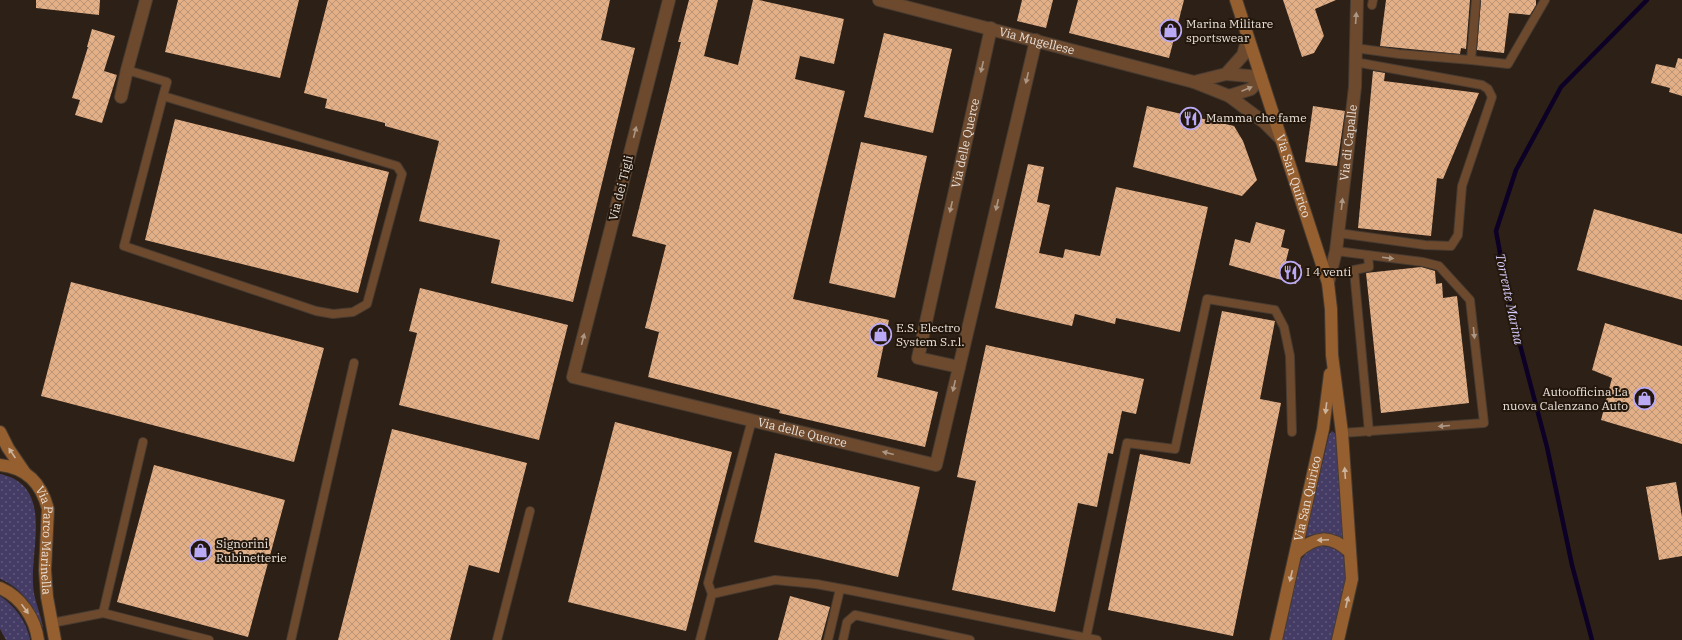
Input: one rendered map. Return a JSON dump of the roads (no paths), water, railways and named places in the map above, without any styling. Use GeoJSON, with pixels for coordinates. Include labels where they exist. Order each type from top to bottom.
{"type":"FeatureCollection","features":[{"type":"Feature","properties":{"kind":"street"},"geometry":{"type":"LineString","coordinates":[[121,96],[146,0]]}},
{"type":"Feature","properties":{"kind":"street","name":"Via dei Tigli"},"geometry":{"type":"LineString","coordinates":[[573,377],[669,0]]}},
{"type":"Feature","properties":{"kind":"street","name":"Via Mugellese"},"geometry":{"type":"LineString","coordinates":[[878,0],[991,28],[1194,82],[1229,96],[1265,123],[1282,140]]}},
{"type":"Feature","properties":{"kind":"street","name":"Via San Quirico"},"geometry":{"type":"LineString","coordinates":[[1236,0],[1328,283],[1331,309],[1332,355],[1342,434],[1352,579],[1338,640]]}},
{"type":"Feature","properties":{"kind":"street","name":"Via di Capalle"},"geometry":{"type":"LineString","coordinates":[[1328,283],[1336,251],[1355,94],[1357,0]]}},
{"type":"Feature","properties":{"kind":"street","name":"Via delle Querce"},"geometry":{"type":"LineString","coordinates":[[959,367],[918,358],[991,28]]}},
{"type":"Feature","properties":{"kind":"street"},"geometry":{"type":"LineString","coordinates":[[1226,74],[1243,55],[1248,38]]}},
{"type":"Feature","properties":{"kind":"street","name":"Via delle Querce"},"geometry":{"type":"LineString","coordinates":[[573,377],[936,465],[1036,40]]}},
{"type":"Feature","properties":{"kind":"street","name":"Via Mugellese"},"geometry":{"type":"LineString","coordinates":[[1194,82],[1226,74],[1261,77]]}},
{"type":"Feature","properties":{"kind":"street"},"geometry":{"type":"LineString","coordinates":[[1229,96],[1251,89],[1261,77]]}},
{"type":"Feature","properties":{"kind":"street","name":"Via San Quirico"},"geometry":{"type":"LineString","coordinates":[[1276,640],[1323,429],[1332,355]]}},
{"type":"Feature","properties":{"kind":"street"},"geometry":{"type":"LineString","coordinates":[[0,432],[8,448],[26,473]]}},
{"type":"Feature","properties":{"kind":"street","name":"Via Parco Marinella"},"geometry":{"type":"LineString","coordinates":[[0,465],[26,473],[38,486],[45,499],[48,509],[45,570],[47,597],[55,640]]}},
{"type":"Feature","properties":{"kind":"street"},"geometry":{"type":"LineString","coordinates":[[1296,553],[1306,544],[1316,540],[1339,542],[1350,552]]}},
{"type":"Feature","properties":{"kind":"street"},"geometry":{"type":"LineString","coordinates":[[0,588],[17,599],[26,610],[33,621],[38,640]]}},
{"type":"Feature","properties":{"kind":"lane"},"geometry":{"type":"LineString","coordinates":[[1470,60],[1476,0]]}},
{"type":"Feature","properties":{"kind":"lane"},"geometry":{"type":"LineString","coordinates":[[1355,48],[1399,54],[1508,64],[1546,0]]}},
{"type":"Feature","properties":{"kind":"lane"},"geometry":{"type":"LineString","coordinates":[[1338,233],[1425,245],[1451,246],[1458,235],[1462,186],[1492,97],[1488,89],[1482,85],[1356,62]]}},
{"type":"Feature","properties":{"kind":"lane"},"geometry":{"type":"LineString","coordinates":[[127,70],[167,82],[163,96],[124,246],[316,312],[334,314],[352,312],[367,304],[402,174],[397,166],[163,96]]}},
{"type":"Feature","properties":{"kind":"lane"},"geometry":{"type":"LineString","coordinates":[[1336,251],[1423,262],[1439,266],[1470,300],[1484,423],[1342,434]]}},
{"type":"Feature","properties":{"kind":"lane"},"geometry":{"type":"LineString","coordinates":[[1368,255],[1369,267],[1354,270],[1369,432]]}},
{"type":"Feature","properties":{"kind":"lane"},"geometry":{"type":"LineString","coordinates":[[1086,638],[1127,443],[1175,449],[1207,299],[1275,310],[1284,327],[1290,356],[1292,432]]}},
{"type":"Feature","properties":{"kind":"lane"},"geometry":{"type":"LineString","coordinates":[[291,640],[354,363]]}},
{"type":"Feature","properties":{"kind":"lane"},"geometry":{"type":"LineString","coordinates":[[700,640],[712,594],[708,583],[752,420]]}},
{"type":"Feature","properties":{"kind":"lane"},"geometry":{"type":"LineString","coordinates":[[103,613],[143,442]]}},
{"type":"Feature","properties":{"kind":"lane"},"geometry":{"type":"LineString","coordinates":[[497,640],[530,511]]}},
{"type":"Feature","properties":{"kind":"lane"},"geometry":{"type":"LineString","coordinates":[[712,594],[775,580],[816,584],[1097,640]]}},
{"type":"Feature","properties":{"kind":"lane"},"geometry":{"type":"LineString","coordinates":[[828,640],[840,589]]}},
{"type":"Feature","properties":{"kind":"lane"},"geometry":{"type":"LineString","coordinates":[[52,623],[103,613],[210,640]]}},
{"type":"Feature","properties":{"kind":"lane"},"geometry":{"type":"LineString","coordinates":[[843,640],[847,622],[855,615],[970,640]]}},
{"type":"Feature","properties":{"kind":"waterway","name":"Torrente Marina"},"geometry":{"type":"LineString","coordinates":[[1592,640],[1572,565],[1547,447],[1510,307],[1496,231],[1516,170],[1561,87],[1647,0]]}},
{"type":"Feature","properties":{"kind":"place","name":"Marina Militare sportswear"},"geometry":{"type":"Point","coordinates":[1171,31]}},
{"type":"Feature","properties":{"kind":"place","name":"Mamma che fame"},"geometry":{"type":"Point","coordinates":[1190,118]}},
{"type":"Feature","properties":{"kind":"place","name":"I 4 venti"},"geometry":{"type":"Point","coordinates":[1291,272]}},
{"type":"Feature","properties":{"kind":"place","name":"E.S. Electro System S.r.l."},"geometry":{"type":"Point","coordinates":[880,335]}},
{"type":"Feature","properties":{"kind":"place","name":"Autoofficina La nuova Calenzano Auto"},"geometry":{"type":"Point","coordinates":[1644,399]}},
{"type":"Feature","properties":{"kind":"place","name":"Signorini Rubinetterie"},"geometry":{"type":"Point","coordinates":[201,551]}}]}
